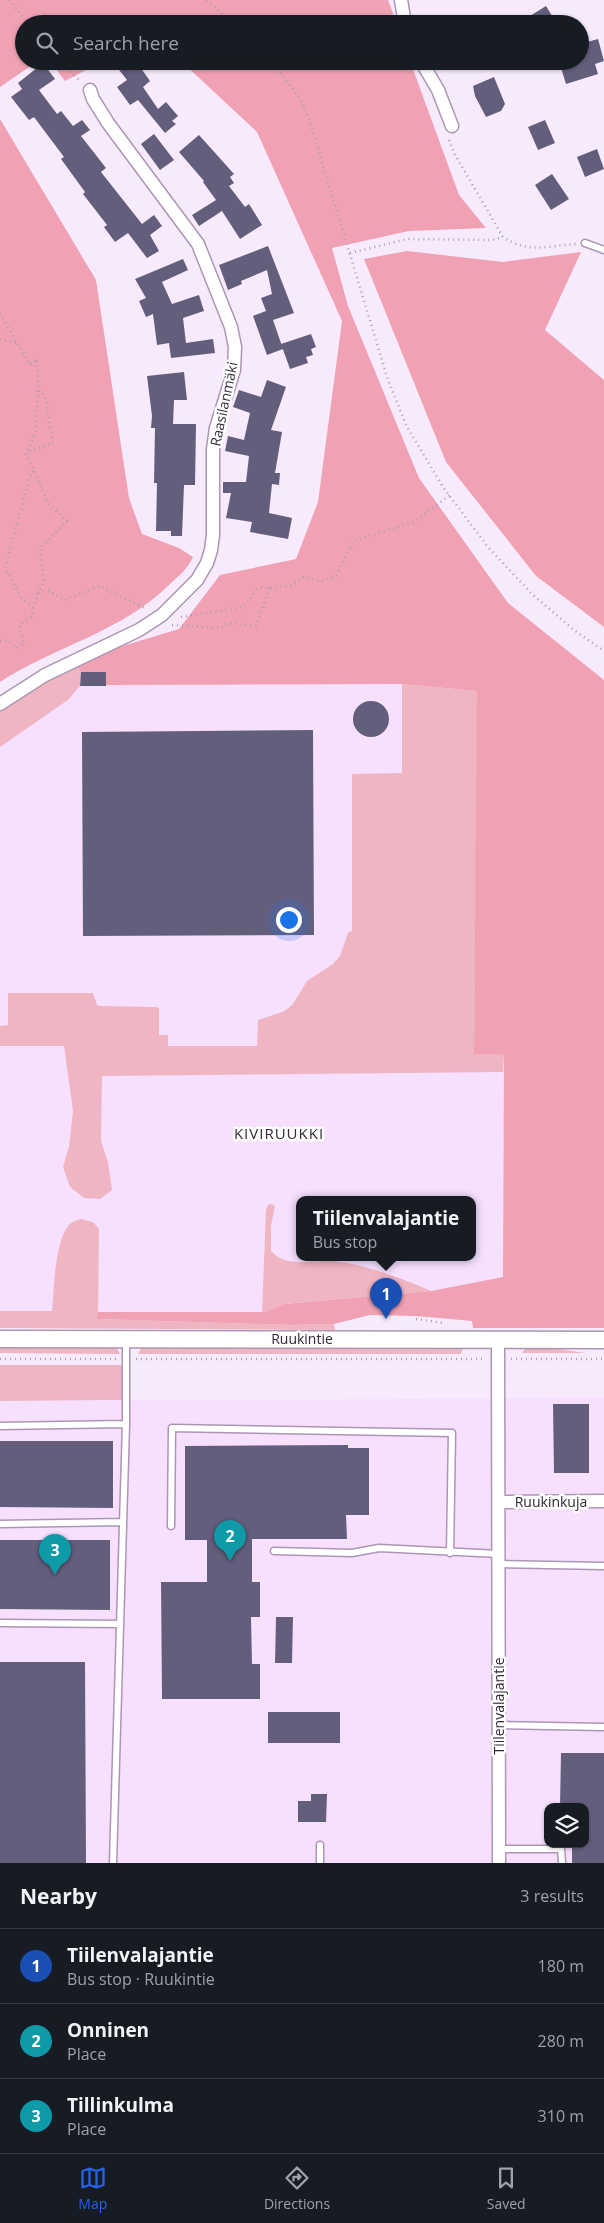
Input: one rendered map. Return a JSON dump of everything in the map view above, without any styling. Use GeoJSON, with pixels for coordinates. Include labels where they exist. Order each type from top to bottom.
{"type":"FeatureCollection","features":[{"type":"Feature","properties":{"kind":"street"},"geometry":{"type":"LineString","coordinates":[[401,0],[404,15]]}},
{"type":"Feature","properties":{"kind":"street"},"geometry":{"type":"LineString","coordinates":[[426,70],[438,90],[452,126]]}},
{"type":"Feature","properties":{"kind":"street","name":"Raasilanmäki"},"geometry":{"type":"LineString","coordinates":[[0,704],[46,675],[139,630],[166,620],[197,580],[212,550],[213,449],[216,428],[234,370],[235,347],[231,327],[198,244],[108,123],[93,99],[90,90]]}},
{"type":"Feature","properties":{"kind":"street","name":"Ruukintie"},"geometry":{"type":"LineString","coordinates":[[0,1338],[604,1340]]}},
{"type":"Feature","properties":{"kind":"street","name":"Tiilenvalajantie"},"geometry":{"type":"LineString","coordinates":[[498,1340],[499,1863]]}},
{"type":"Feature","properties":{"kind":"street","name":"Ruukinkuja"},"geometry":{"type":"LineString","coordinates":[[499,1502],[604,1502]]}},
{"type":"Feature","properties":{"kind":"lane"},"geometry":{"type":"LineString","coordinates":[[585,243],[604,250]]}},
{"type":"Feature","properties":{"kind":"lane"},"geometry":{"type":"LineString","coordinates":[[113,1863],[124,1522],[126,1338]]}},
{"type":"Feature","properties":{"kind":"lane"},"geometry":{"type":"LineString","coordinates":[[0,1426],[126,1424]]}},
{"type":"Feature","properties":{"kind":"lane"},"geometry":{"type":"LineString","coordinates":[[170,1526],[172,1428],[452,1433],[450,1553]]}},
{"type":"Feature","properties":{"kind":"lane"},"geometry":{"type":"LineString","coordinates":[[0,1524],[124,1522]]}},
{"type":"Feature","properties":{"kind":"lane"},"geometry":{"type":"LineString","coordinates":[[274,1551],[352,1552],[379,1548],[604,1566]]}},
{"type":"Feature","properties":{"kind":"lane"},"geometry":{"type":"LineString","coordinates":[[0,1623],[120,1624]]}},
{"type":"Feature","properties":{"kind":"lane"},"geometry":{"type":"LineString","coordinates":[[499,1725],[604,1727]]}},
{"type":"Feature","properties":{"kind":"lane"},"geometry":{"type":"LineString","coordinates":[[320,1846],[320,1863]]}},
{"type":"Feature","properties":{"kind":"lane"},"geometry":{"type":"LineString","coordinates":[[499,1849],[561,1849],[562,1863]]}},
{"type":"Feature","properties":{"kind":"path"},"geometry":{"type":"LineString","coordinates":[[9,0],[22,15]]}},
{"type":"Feature","properties":{"kind":"path"},"geometry":{"type":"LineString","coordinates":[[206,0],[224,15]]}},
{"type":"Feature","properties":{"kind":"path"},"geometry":{"type":"LineString","coordinates":[[68,70],[90,90]]}},
{"type":"Feature","properties":{"kind":"path"},"geometry":{"type":"LineString","coordinates":[[279,70],[300,98],[308,116],[388,380],[406,427],[450,495],[487,546],[532,594],[574,630],[604,651]]}},
{"type":"Feature","properties":{"kind":"path"},"geometry":{"type":"LineString","coordinates":[[452,126],[449,140],[454,154],[503,237],[514,244],[530,249],[585,243]]}},
{"type":"Feature","properties":{"kind":"path"},"geometry":{"type":"LineString","coordinates":[[350,253],[408,239],[493,240],[503,237]]}},
{"type":"Feature","properties":{"kind":"path"},"geometry":{"type":"LineString","coordinates":[[0,314],[30,365],[37,359],[36,431],[26,453],[48,503],[67,522],[40,548],[44,581],[38,593],[31,617],[23,622],[19,628],[24,643],[17,648],[7,640],[0,640]]}},
{"type":"Feature","properties":{"kind":"path"},"geometry":{"type":"LineString","coordinates":[[0,339],[17,343]]}},
{"type":"Feature","properties":{"kind":"path"},"geometry":{"type":"LineString","coordinates":[[26,453],[53,443],[45,395],[38,389]]}},
{"type":"Feature","properties":{"kind":"path"},"geometry":{"type":"LineString","coordinates":[[34,470],[29,479],[5,568],[21,596],[34,608]]}},
{"type":"Feature","properties":{"kind":"path"},"geometry":{"type":"LineString","coordinates":[[166,620],[244,607],[258,588],[290,586],[304,578],[322,582],[336,575],[354,541],[414,522],[450,495]]}},
{"type":"Feature","properties":{"kind":"path"},"geometry":{"type":"LineString","coordinates":[[38,593],[49,591],[65,600],[99,586],[147,609]]}},
{"type":"Feature","properties":{"kind":"path"},"geometry":{"type":"LineString","coordinates":[[166,620],[220,628],[228,623],[256,626],[270,588]]}},
{"type":"Feature","properties":{"kind":"path"},"geometry":{"type":"LineString","coordinates":[[139,615],[153,605]]}},
{"type":"Feature","properties":{"kind":"path"},"geometry":{"type":"LineString","coordinates":[[416,1319],[450,1324]]}},
{"type":"Feature","properties":{"kind":"path"},"geometry":{"type":"LineString","coordinates":[[0,1359],[604,1359]]}},
{"type":"Feature","properties":{"kind":"shaded area"},"geometry":{"type":"Polygon","coordinates":[[[0,0],[388,0],[394,15],[15,15],[15,70],[25,70],[0,87],[0,0]]]}},
{"type":"Feature","properties":{"kind":"shaded area"},"geometry":{"type":"Polygon","coordinates":[[[57,70],[86,70],[65,81],[57,70]]]}},
{"type":"Feature","properties":{"kind":"shaded area"},"geometry":{"type":"Polygon","coordinates":[[[191,70],[413,70],[459,195],[486,228],[409,231],[332,248],[348,306],[419,478],[508,603],[604,680],[604,1328],[473,1328],[472,1321],[416,1316],[370,1315],[334,1324],[292,1325],[97,1319],[98,1312],[267,1312],[284,1304],[431,1291],[503,1277],[504,1055],[474,1054],[477,691],[402,684],[106,685],[105,672],[81,672],[76,664],[109,650],[179,629],[220,575],[296,559],[318,502],[342,321],[257,132],[191,70]]]}},
{"type":"Feature","properties":{"kind":"shaded area"},"geometry":{"type":"Polygon","coordinates":[[[0,119],[96,280],[129,498],[142,534],[179,548],[193,557],[178,577],[152,600],[132,614],[21,669],[0,682],[0,119]]]}},
{"type":"Feature","properties":{"kind":"shaded area"},"geometry":{"type":"Polygon","coordinates":[[[407,251],[503,262],[581,252],[545,330],[604,380],[604,627],[536,576],[446,462],[364,259],[407,251]]]}},
{"type":"Feature","properties":{"kind":"shaded area"},"geometry":{"type":"Polygon","coordinates":[[[76,664],[81,672],[80,686],[68,700],[0,747],[0,710],[26,692],[76,664]]]}},
{"type":"Feature","properties":{"kind":"shaded area"},"geometry":{"type":"Polygon","coordinates":[[[79,670],[402,684],[478,691],[504,1055],[503,1277],[431,1291],[284,1304],[268,1312],[0,1311],[0,724],[79,670]]]}},
{"type":"Feature","properties":{"kind":"shaded area"},"geometry":{"type":"Polygon","coordinates":[[[402,684],[478,691],[474,1054],[504,1055],[503,1072],[102,1076],[101,1141],[108,1162],[112,1190],[100,1199],[84,1198],[70,1187],[63,1167],[69,1147],[73,1111],[64,1046],[0,1046],[0,1026],[8,1025],[8,993],[93,993],[99,1006],[156,1007],[159,1008],[159,1035],[168,1035],[168,1046],[257,1046],[258,1020],[285,1011],[293,1004],[307,981],[333,964],[340,956],[348,933],[352,931],[352,774],[402,773],[402,684]]]}},
{"type":"Feature","properties":{"kind":"shaded area"},"geometry":{"type":"Polygon","coordinates":[[[272,1204],[275,1206],[271,1225],[271,1251],[277,1257],[293,1262],[334,1261],[359,1266],[396,1277],[431,1291],[284,1304],[268,1312],[262,1312],[266,1210],[268,1205],[272,1204]]]}},
{"type":"Feature","properties":{"kind":"shaded area"},"geometry":{"type":"Polygon","coordinates":[[[81,1219],[93,1222],[99,1229],[98,1319],[292,1325],[334,1324],[335,1330],[0,1328],[0,1311],[52,1311],[56,1265],[61,1241],[70,1224],[81,1219]]]}},
{"type":"Feature","properties":{"kind":"shaded area"},"geometry":{"type":"Polygon","coordinates":[[[0,1346],[116,1347],[120,1354],[0,1353],[0,1346]]]}},
{"type":"Feature","properties":{"kind":"shaded area"},"geometry":{"type":"Polygon","coordinates":[[[463,1347],[461,1354],[138,1354],[141,1348],[463,1347]]]}},
{"type":"Feature","properties":{"kind":"shaded area"},"geometry":{"type":"Polygon","coordinates":[[[530,1347],[546,1347],[586,1353],[522,1353],[530,1347]]]}},
{"type":"Feature","properties":{"kind":"shaded area"},"geometry":{"type":"Polygon","coordinates":[[[0,1365],[125,1365],[122,1400],[0,1401],[0,1365]]]}},
{"type":"Feature","properties":{"kind":"shaded area"},"geometry":{"type":"Polygon","coordinates":[[[604,1398],[604,1863],[0,1863],[0,1401],[604,1398]]]}},
{"type":"Feature","properties":{"kind":"building"},"geometry":{"type":"Polygon","coordinates":[[[546,6],[552,15],[532,15],[546,6]]]}},
{"type":"Feature","properties":{"kind":"building"},"geometry":{"type":"Polygon","coordinates":[[[598,39],[604,61],[595,64],[598,74],[566,84],[562,70],[589,70],[589,42],[598,39]]]}},
{"type":"Feature","properties":{"kind":"building"},"geometry":{"type":"Polygon","coordinates":[[[34,70],[48,70],[55,79],[39,90],[57,114],[61,111],[73,126],[82,120],[90,130],[81,136],[106,168],[101,172],[142,224],[154,215],[162,226],[150,235],[159,251],[147,258],[128,233],[115,242],[104,227],[107,225],[83,194],[85,192],[61,159],[64,157],[34,117],[29,120],[11,97],[22,89],[18,83],[34,70]]]}},
{"type":"Feature","properties":{"kind":"building"},"geometry":{"type":"Polygon","coordinates":[[[119,70],[142,70],[150,81],[143,87],[158,109],[166,102],[178,116],[172,121],[176,124],[165,133],[138,100],[130,105],[117,87],[127,80],[119,70]]]}},
{"type":"Feature","properties":{"kind":"building"},"geometry":{"type":"Polygon","coordinates":[[[494,77],[505,104],[501,111],[486,117],[475,96],[473,86],[494,77]]]}},
{"type":"Feature","properties":{"kind":"building"},"geometry":{"type":"Polygon","coordinates":[[[545,120],[555,143],[538,150],[528,127],[545,120]]]}},
{"type":"Feature","properties":{"kind":"building"},"geometry":{"type":"Polygon","coordinates":[[[154,134],[174,160],[160,170],[141,144],[154,134]]]}},
{"type":"Feature","properties":{"kind":"building"},"geometry":{"type":"Polygon","coordinates":[[[199,135],[234,174],[230,177],[234,183],[229,186],[245,207],[249,204],[262,225],[240,239],[222,211],[199,226],[192,215],[216,200],[204,181],[179,152],[199,135]]]}},
{"type":"Feature","properties":{"kind":"building"},"geometry":{"type":"Polygon","coordinates":[[[597,149],[604,169],[585,177],[577,157],[597,149]]]}},
{"type":"Feature","properties":{"kind":"building"},"geometry":{"type":"Polygon","coordinates":[[[552,174],[569,199],[551,210],[535,185],[552,174]]]}},
{"type":"Feature","properties":{"kind":"building"},"geometry":{"type":"Polygon","coordinates":[[[268,246],[294,313],[273,320],[283,349],[267,355],[253,316],[266,311],[261,298],[272,294],[267,270],[241,281],[242,284],[228,290],[219,265],[268,246]]]}},
{"type":"Feature","properties":{"kind":"building"},"geometry":{"type":"Polygon","coordinates":[[[183,259],[188,270],[162,282],[172,304],[199,295],[204,311],[183,318],[186,343],[213,339],[215,353],[171,358],[169,343],[157,345],[153,314],[146,317],[139,301],[146,298],[135,279],[183,259]]]}},
{"type":"Feature","properties":{"kind":"building"},"geometry":{"type":"Polygon","coordinates":[[[311,334],[316,347],[311,349],[313,355],[306,357],[308,363],[290,369],[281,344],[311,334]]]}},
{"type":"Feature","properties":{"kind":"building"},"geometry":{"type":"Polygon","coordinates":[[[184,372],[187,400],[174,400],[173,424],[196,424],[195,485],[184,485],[182,536],[171,536],[171,531],[156,531],[157,483],[154,483],[155,428],[151,428],[152,416],[147,376],[184,372]]]}},
{"type":"Feature","properties":{"kind":"building"},"geometry":{"type":"Polygon","coordinates":[[[267,380],[286,387],[271,430],[282,432],[275,473],[280,473],[279,485],[272,484],[269,513],[292,518],[288,539],[250,532],[252,522],[226,518],[231,493],[223,493],[223,482],[246,482],[249,456],[225,451],[228,436],[244,440],[250,413],[233,407],[239,390],[261,397],[267,380]]]}},
{"type":"Feature","properties":{"kind":"building"},"geometry":{"type":"Polygon","coordinates":[[[81,672],[106,672],[106,686],[80,686],[81,672]]]}},
{"type":"Feature","properties":{"kind":"building"},"geometry":{"type":"Polygon","coordinates":[[[371,701],[383,707],[389,719],[383,731],[371,737],[359,731],[353,719],[359,707],[371,701]]]}},
{"type":"Feature","properties":{"kind":"building"},"geometry":{"type":"Polygon","coordinates":[[[313,730],[314,935],[83,936],[82,732],[313,730]]]}},
{"type":"Feature","properties":{"kind":"building"},"geometry":{"type":"Polygon","coordinates":[[[553,1404],[589,1404],[589,1473],[554,1473],[553,1404]]]}},
{"type":"Feature","properties":{"kind":"building"},"geometry":{"type":"Polygon","coordinates":[[[0,1441],[113,1441],[113,1508],[0,1507],[0,1441]]]}},
{"type":"Feature","properties":{"kind":"building"},"geometry":{"type":"Polygon","coordinates":[[[348,1445],[348,1448],[369,1448],[369,1515],[346,1515],[347,1539],[252,1539],[252,1582],[260,1582],[260,1617],[251,1617],[252,1664],[260,1664],[260,1699],[162,1699],[161,1582],[207,1582],[207,1540],[185,1540],[185,1446],[348,1445]]]}},
{"type":"Feature","properties":{"kind":"building"},"geometry":{"type":"Polygon","coordinates":[[[0,1540],[110,1540],[110,1610],[0,1609],[0,1540]]]}},
{"type":"Feature","properties":{"kind":"building"},"geometry":{"type":"Polygon","coordinates":[[[276,1617],[293,1617],[292,1663],[275,1663],[276,1617]]]}},
{"type":"Feature","properties":{"kind":"building"},"geometry":{"type":"Polygon","coordinates":[[[0,1662],[85,1662],[86,1863],[0,1863],[0,1662]]]}},
{"type":"Feature","properties":{"kind":"building"},"geometry":{"type":"Polygon","coordinates":[[[268,1712],[340,1712],[340,1743],[268,1743],[268,1712]]]}},
{"type":"Feature","properties":{"kind":"building"},"geometry":{"type":"Polygon","coordinates":[[[561,1753],[604,1753],[604,1863],[572,1863],[572,1848],[589,1848],[589,1803],[560,1803],[561,1753]]]}},
{"type":"Feature","properties":{"kind":"building"},"geometry":{"type":"Polygon","coordinates":[[[311,1794],[327,1794],[326,1822],[298,1822],[298,1801],[311,1801],[311,1794]]]}},
{"type":"Feature","properties":{"kind":"place","name":"Tiilenvalajantie"},"geometry":{"type":"Point","coordinates":[386,1319]}},
{"type":"Feature","properties":{"kind":"place","name":"Onninen"},"geometry":{"type":"Point","coordinates":[230,1561]}},
{"type":"Feature","properties":{"kind":"place","name":"Tillinkulma"},"geometry":{"type":"Point","coordinates":[55,1575]}},
{"type":"Feature","properties":{"kind":"district","name":"KIVIRUUKKI"},"geometry":{"type":"Point","coordinates":[279,1134]}}]}
